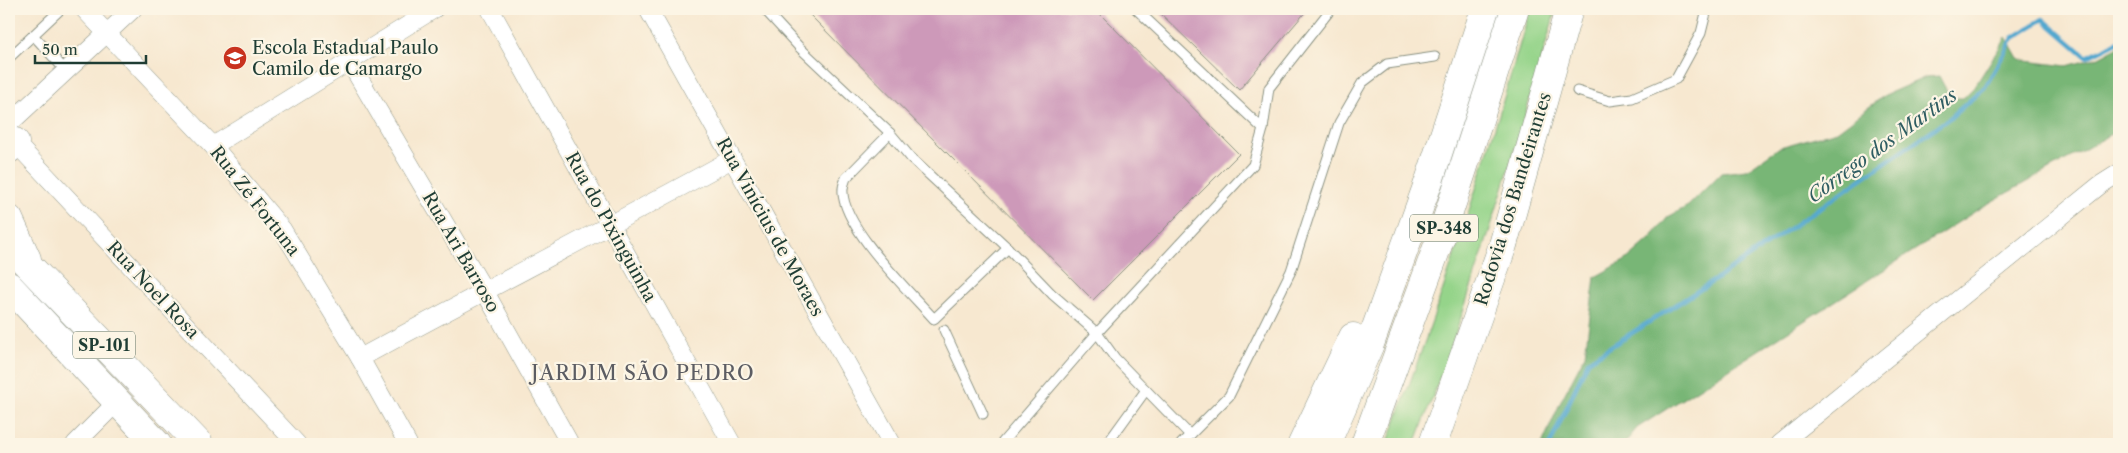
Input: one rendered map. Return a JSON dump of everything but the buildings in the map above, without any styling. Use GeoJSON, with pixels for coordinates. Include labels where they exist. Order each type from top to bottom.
{"type":"FeatureCollection","features":[{"type":"Feature","properties":{"kind":"highway"},"geometry":{"type":"LineString","coordinates":[[1326,444],[1370,344],[1430,178],[1485,9]]}},
{"type":"Feature","properties":{"kind":"highway","name":"SP-348"},"geometry":{"type":"LineString","coordinates":[[1365,444],[1442,234],[1514,9]]}},
{"type":"Feature","properties":{"kind":"highway","name":"Rodovia dos Bandeirantes"},"geometry":{"type":"LineString","coordinates":[[1433,444],[1503,245],[1569,9]]}},
{"type":"Feature","properties":{"kind":"highway"},"geometry":{"type":"LineString","coordinates":[[1302,444],[1430,178]]}},
{"type":"Feature","properties":{"kind":"highway"},"geometry":{"type":"LineString","coordinates":[[9,220],[32,270]]}},
{"type":"Feature","properties":{"kind":"highway","name":"SP-101"},"geometry":{"type":"LineString","coordinates":[[9,245],[199,444]]}},
{"type":"Feature","properties":{"kind":"highway","name":"SP-101"},"geometry":{"type":"LineString","coordinates":[[9,286],[156,444]]}},
{"type":"Feature","properties":{"kind":"street","name":"Rua Zé Fortuna"},"geometry":{"type":"LineString","coordinates":[[84,9],[213,146],[282,229],[360,358],[408,444]]}},
{"type":"Feature","properties":{"kind":"street"},"geometry":{"type":"LineString","coordinates":[[10,138],[66,71],[133,9]]}},
{"type":"Feature","properties":{"kind":"street"},"geometry":{"type":"LineString","coordinates":[[213,146],[434,9]]}},
{"type":"Feature","properties":{"kind":"street","name":"Rua do Pixinguinha"},"geometry":{"type":"LineString","coordinates":[[490,9],[732,444]]}},
{"type":"Feature","properties":{"kind":"street","name":"Rua Vinícius de Moraes"},"geometry":{"type":"LineString","coordinates":[[648,9],[892,444]]}},
{"type":"Feature","properties":{"kind":"street","name":"Rua Ari Barroso"},"geometry":{"type":"LineString","coordinates":[[349,61],[484,290],[570,444]]}},
{"type":"Feature","properties":{"kind":"street","name":"Rua Noel Rosa"},"geometry":{"type":"LineString","coordinates":[[10,138],[297,444]]}},
{"type":"Feature","properties":{"kind":"street"},"geometry":{"type":"LineString","coordinates":[[360,358],[484,290],[610,226],[732,159]]}},
{"type":"Feature","properties":{"kind":"street"},"geometry":{"type":"LineString","coordinates":[[1780,444],[2100,185],[2119,173]]}},
{"type":"Feature","properties":{"kind":"street"},"geometry":{"type":"LineString","coordinates":[[75,444],[117,402]]}},
{"type":"Feature","properties":{"kind":"lane"},"geometry":{"type":"LineString","coordinates":[[9,58],[61,9]]}},
{"type":"Feature","properties":{"kind":"lane"},"geometry":{"type":"LineString","coordinates":[[764,9],[800,48],[890,133],[911,158],[1008,248],[1052,294],[1097,333],[1114,358],[1190,435]]}},
{"type":"Feature","properties":{"kind":"lane"},"geometry":{"type":"LineString","coordinates":[[1136,9],[1263,129]]}},
{"type":"Feature","properties":{"kind":"lane"},"geometry":{"type":"LineString","coordinates":[[1001,444],[1097,333],[1254,165],[1263,129],[1269,88],[1331,9]]}},
{"type":"Feature","properties":{"kind":"lane"},"geometry":{"type":"LineString","coordinates":[[1577,91],[1610,101],[1632,98],[1676,79],[1701,33],[1707,9]]}},
{"type":"Feature","properties":{"kind":"lane"},"geometry":{"type":"LineString","coordinates":[[33,35],[66,71]]}},
{"type":"Feature","properties":{"kind":"lane"},"geometry":{"type":"LineString","coordinates":[[1182,444],[1228,396],[1291,271],[1339,122],[1362,83],[1387,64],[1435,57]]}},
{"type":"Feature","properties":{"kind":"lane"},"geometry":{"type":"LineString","coordinates":[[890,133],[846,178],[843,198],[865,243],[934,319],[1008,248]]}},
{"type":"Feature","properties":{"kind":"lane"},"geometry":{"type":"LineString","coordinates":[[944,330],[983,414]]}},
{"type":"Feature","properties":{"kind":"lane"},"geometry":{"type":"LineString","coordinates":[[1107,444],[1146,390]]}},
{"type":"Feature","properties":{"kind":"green space"},"geometry":{"type":"Polygon","coordinates":[[[1530,9],[1556,9],[1473,282],[1415,444],[1387,444],[1427,336],[1463,228],[1498,119],[1530,9]]]}},
{"type":"Feature","properties":{"kind":"green space"},"geometry":{"type":"Polygon","coordinates":[[[2006,37],[2018,58],[2026,61],[2067,66],[2099,57],[2119,46],[2119,130],[1982,207],[1637,428],[1624,444],[1542,444],[1562,399],[1585,355],[1595,277],[1626,260],[1651,238],[1668,217],[1688,206],[1721,173],[1747,170],[1780,147],[1837,131],[1885,95],[1926,77],[1939,76],[1954,97],[1963,98],[1975,86],[2006,37]]]}},
{"type":"Feature","properties":{"kind":"waterway","name":"Córrego dos Martins"},"geometry":{"type":"LineString","coordinates":[[1550,444],[1588,361],[1715,280],[1951,117],[1985,87],[2013,38],[2043,19],[2087,57],[2119,41]]}},
{"type":"Feature","properties":{"kind":"place","name":"Escola Estadual Paulo Camilo de Camargo"},"geometry":{"type":"Point","coordinates":[235,58]}},
{"type":"Feature","properties":{"kind":"district","name":"JARDIM SÃO PEDRO"},"geometry":{"type":"Point","coordinates":[643,373]}}]}
